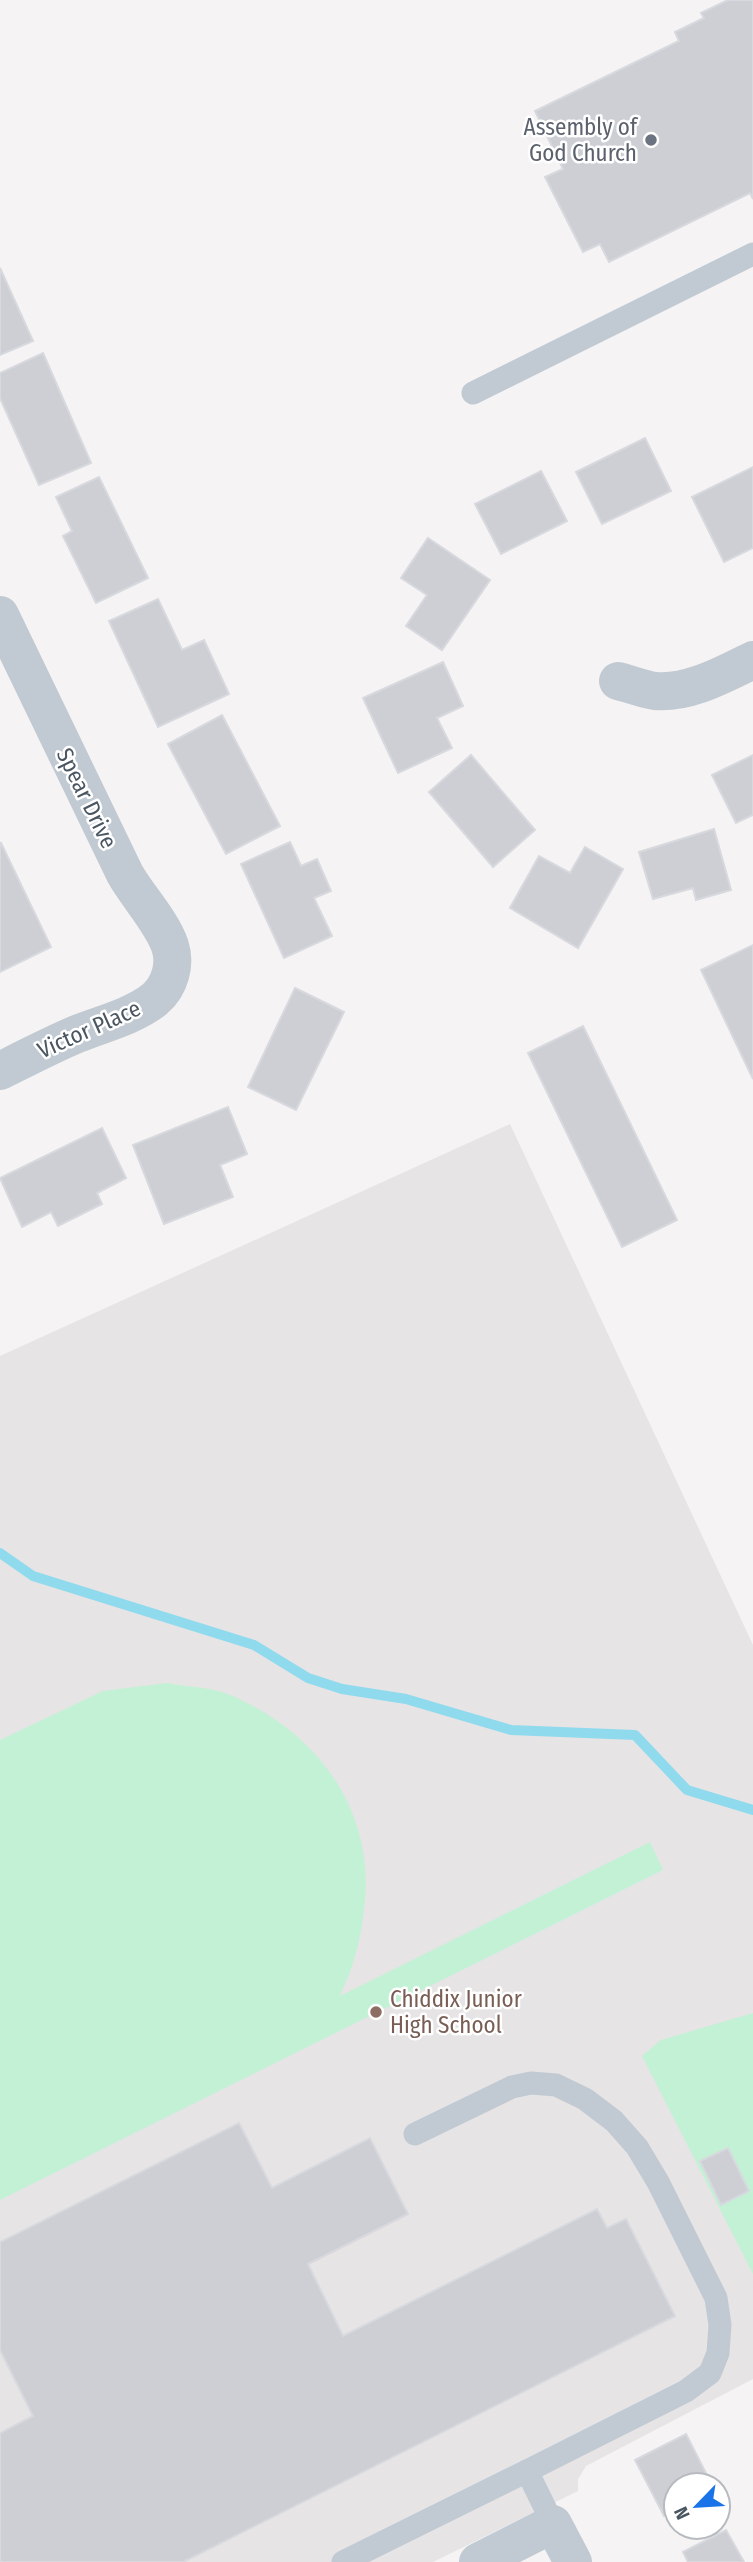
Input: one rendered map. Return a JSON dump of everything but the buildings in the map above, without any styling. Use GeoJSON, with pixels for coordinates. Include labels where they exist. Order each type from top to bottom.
{"type":"FeatureCollection","features":[{"type":"Feature","properties":{"kind":"street","name":"Spear Drive"},"geometry":{"type":"LineString","coordinates":[[0,615],[125,874],[138,897],[164,930],[171,948],[173,964],[169,977]]}},
{"type":"Feature","properties":{"kind":"street"},"geometry":{"type":"LineString","coordinates":[[618,681],[655,691],[680,688],[711,680],[753,660]]}},
{"type":"Feature","properties":{"kind":"street","name":"Victor Place"},"geometry":{"type":"LineString","coordinates":[[0,1071],[52,1045],[140,1009],[157,998],[169,977]]}},
{"type":"Feature","properties":{"kind":"street"},"geometry":{"type":"LineString","coordinates":[[478,2562],[554,2524],[573,2562]]}},
{"type":"Feature","properties":{"kind":"lane"},"geometry":{"type":"LineString","coordinates":[[474,393],[753,254]]}},
{"type":"Feature","properties":{"kind":"lane"},"geometry":{"type":"LineString","coordinates":[[343,2562],[686,2391],[710,2373],[718,2353],[720,2325],[716,2298],[658,2182],[637,2147],[614,2120],[585,2099],[556,2085],[531,2084],[512,2087],[415,2134]]}},
{"type":"Feature","properties":{"kind":"lane"},"geometry":{"type":"LineString","coordinates":[[527,2471],[554,2524]]}},
{"type":"Feature","properties":{"kind":"shaded area","name":"Chiddix Junior High School"},"geometry":{"type":"Polygon","coordinates":[[[510,1124],[753,1645],[753,2379],[586,2466],[578,2479],[578,2491],[433,2562],[0,2562],[0,1356],[510,1124]]]}},
{"type":"Feature","properties":{"kind":"green space"},"geometry":{"type":"Polygon","coordinates":[[[167,1683],[223,1692],[261,1711],[289,1730],[314,1753],[334,1779],[350,1808],[361,1840],[366,1873],[359,1941],[353,1965],[340,1996],[650,1842],[663,1870],[0,2200],[0,1740],[103,1691],[167,1683]]]}},
{"type":"Feature","properties":{"kind":"green space"},"geometry":{"type":"Polygon","coordinates":[[[753,2013],[753,2274],[642,2056],[661,2040],[753,2013]]]}},
{"type":"Feature","properties":{"kind":"waterway"},"geometry":{"type":"LineString","coordinates":[[0,1553],[33,1576],[254,1645],[308,1678],[342,1689],[406,1699],[511,1730],[635,1735],[687,1790],[753,1810]]}},
{"type":"Feature","properties":{"kind":"place","name":"Assembly of God Church"},"geometry":{"type":"Point","coordinates":[651,140]}},
{"type":"Feature","properties":{"kind":"place","name":"Chiddix Junior High School"},"geometry":{"type":"Point","coordinates":[376,2012]}}]}
